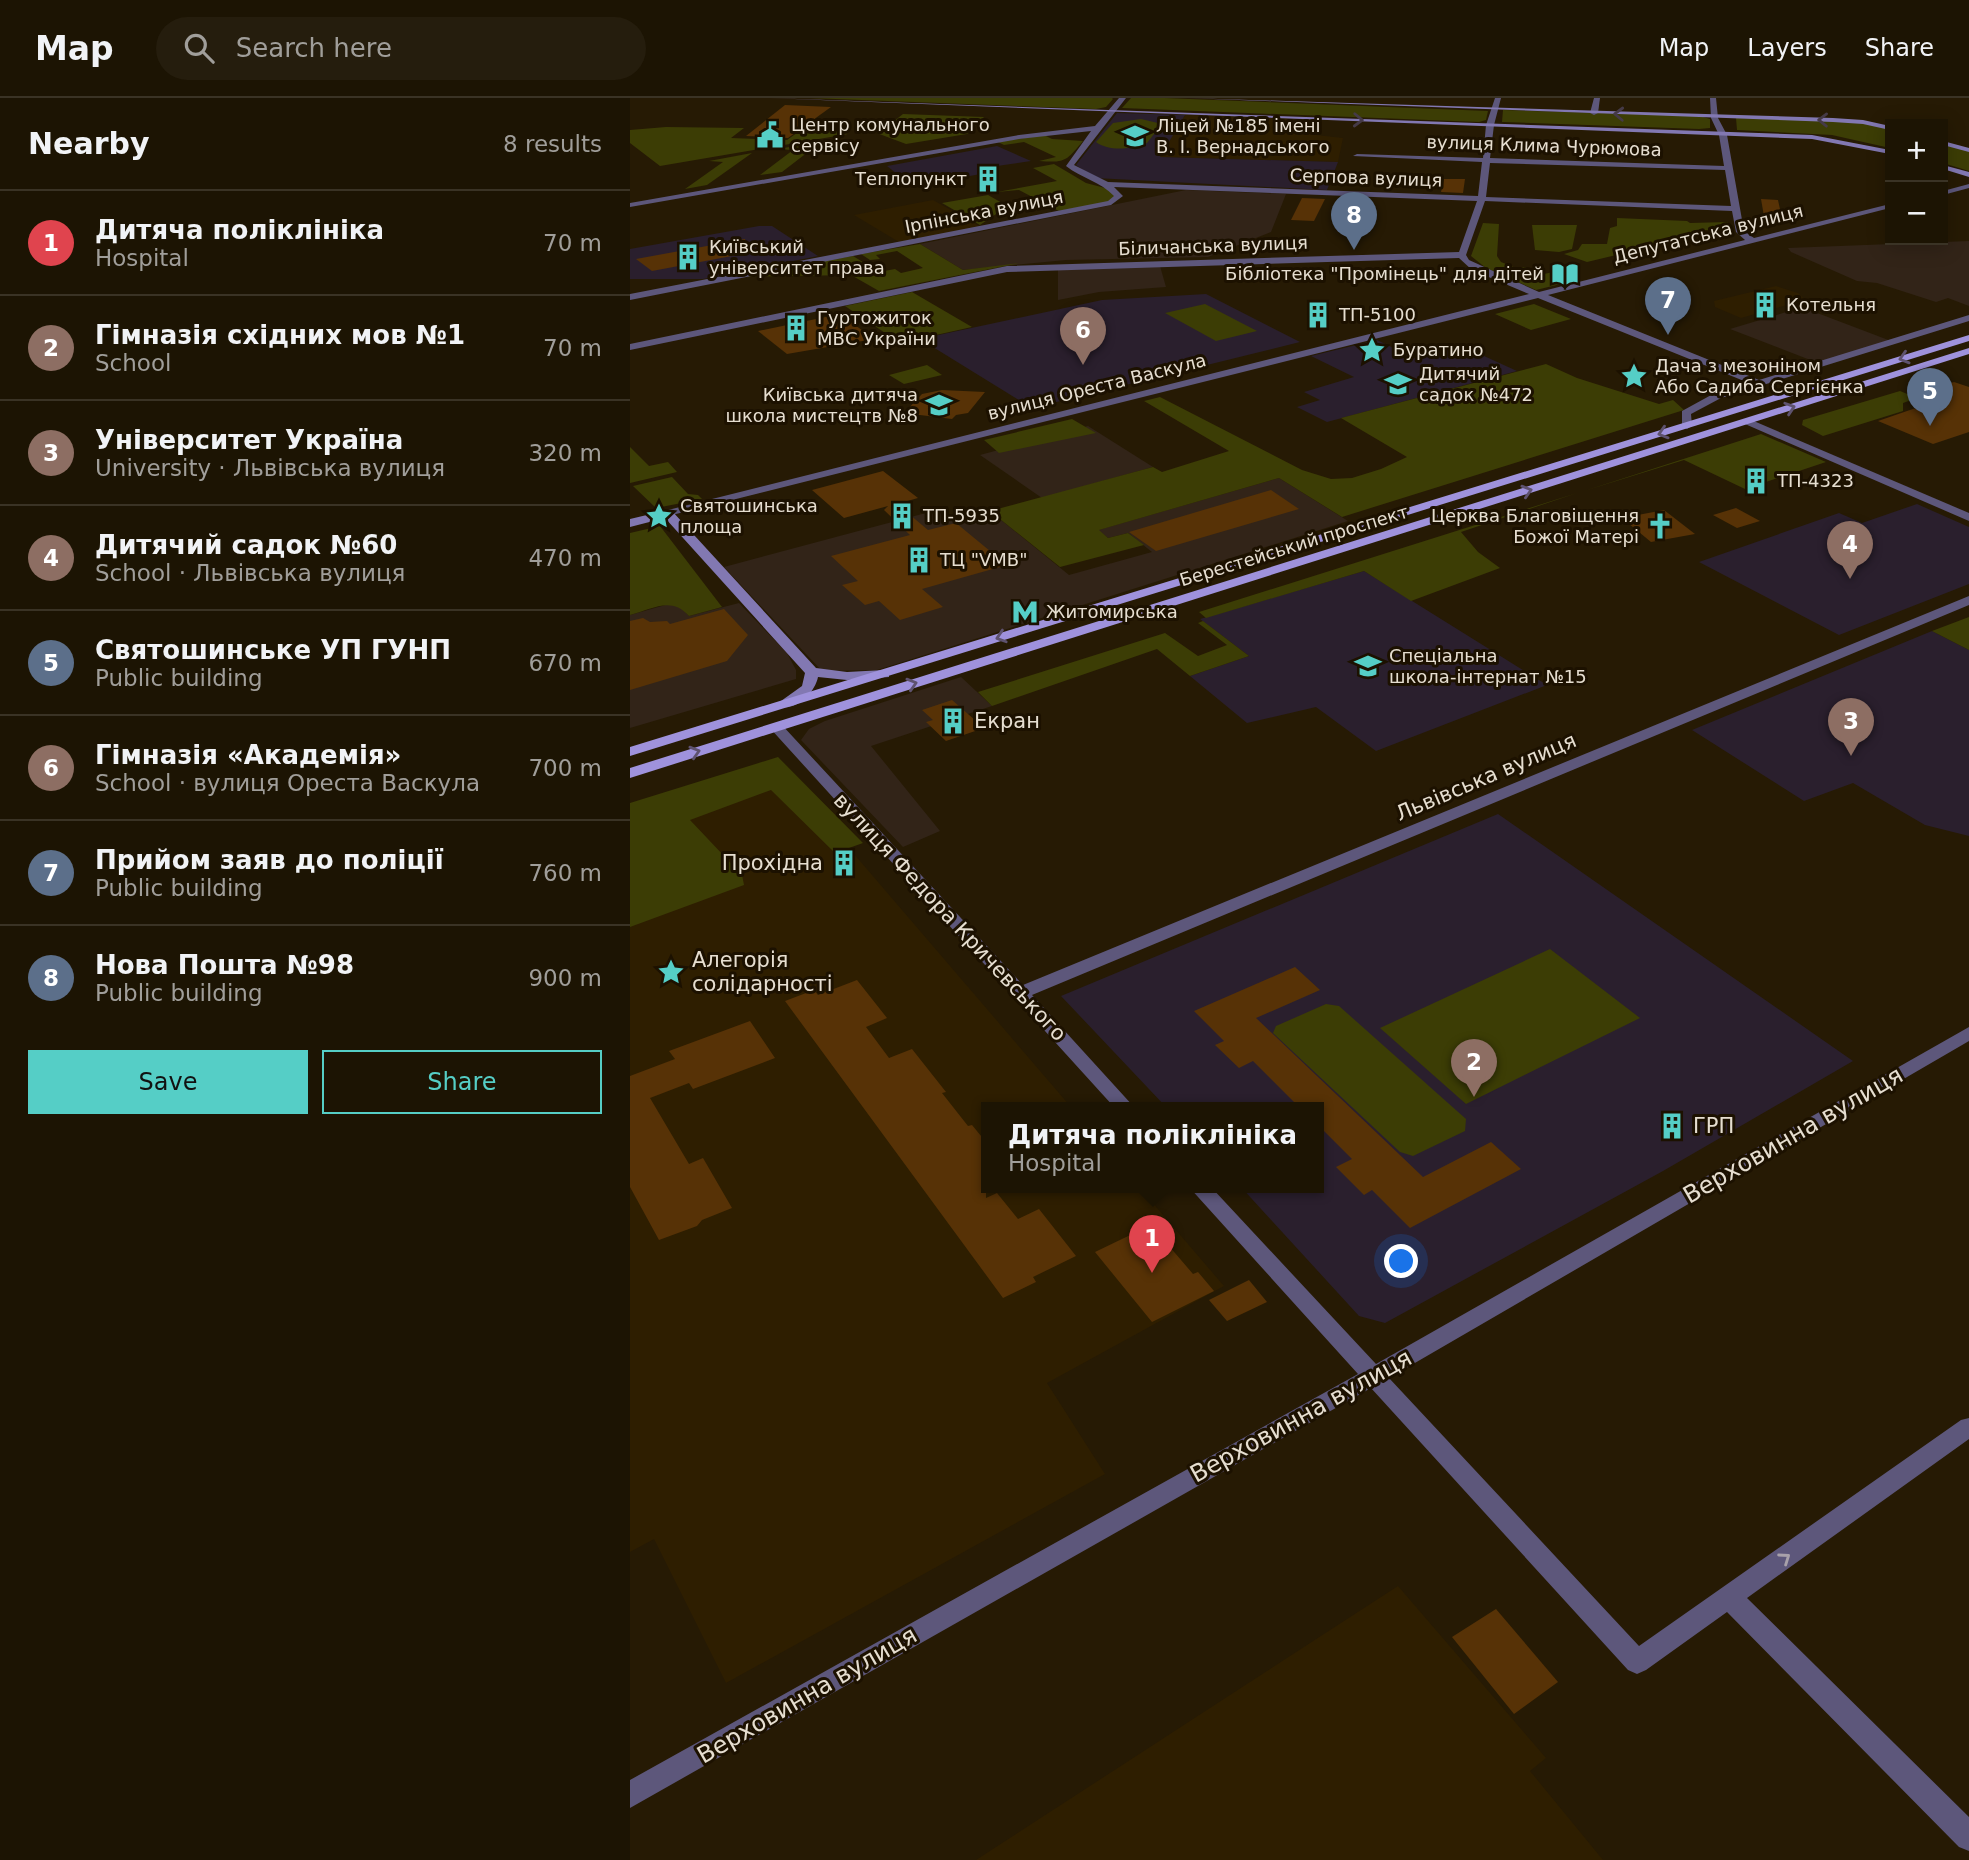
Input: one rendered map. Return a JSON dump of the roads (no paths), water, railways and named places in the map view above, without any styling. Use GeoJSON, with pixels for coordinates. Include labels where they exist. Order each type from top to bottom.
{"type":"FeatureCollection","features":[{"type":"Feature","properties":{"kind":"main road"},"geometry":{"type":"LineString","coordinates":[[772,98],[1812,137],[1885,151]]}},
{"type":"Feature","properties":{"kind":"main road"},"geometry":{"type":"LineString","coordinates":[[1190,98],[1847,121],[1885,127]]}},
{"type":"Feature","properties":{"kind":"main road"},"geometry":{"type":"LineString","coordinates":[[1948,144],[1969,150]]}},
{"type":"Feature","properties":{"kind":"main road"},"geometry":{"type":"LineString","coordinates":[[1948,169],[1969,175]]}},
{"type":"Feature","properties":{"kind":"main road","name":"Берестейський проспект"},"geometry":{"type":"LineString","coordinates":[[630,752],[1969,338]]}},
{"type":"Feature","properties":{"kind":"main road","name":"Берестейський проспект"},"geometry":{"type":"LineString","coordinates":[[630,773],[1969,351]]}},
{"type":"Feature","properties":{"kind":"main road"},"geometry":{"type":"LineString","coordinates":[[630,523],[668,514],[812,671],[847,676],[884,674]]}},
{"type":"Feature","properties":{"kind":"main road"},"geometry":{"type":"LineString","coordinates":[[786,704],[809,688],[812,671]]}},
{"type":"Feature","properties":{"kind":"street","name":"Серпова вулиця"},"geometry":{"type":"LineString","coordinates":[[1123,98],[1070,166],[1107,184],[1736,209]]}},
{"type":"Feature","properties":{"kind":"street"},"geometry":{"type":"LineString","coordinates":[[1499,98],[1493,109],[1490,125],[1482,199],[1462,256],[1466,262],[1534,294],[1758,383]]}},
{"type":"Feature","properties":{"kind":"street"},"geometry":{"type":"LineString","coordinates":[[1594,113],[1597,98]]}},
{"type":"Feature","properties":{"kind":"street"},"geometry":{"type":"LineString","coordinates":[[1713,98],[1714,117],[1723,135],[1740,232],[1751,240]]}},
{"type":"Feature","properties":{"kind":"street"},"geometry":{"type":"LineString","coordinates":[[630,205],[1019,136],[1097,128]]}},
{"type":"Feature","properties":{"kind":"street","name":"вулиця Клима Чурюмова"},"geometry":{"type":"LineString","coordinates":[[1357,156],[1729,168]]}},
{"type":"Feature","properties":{"kind":"street","name":"Ірпінська вулиця"},"geometry":{"type":"LineString","coordinates":[[630,297],[1111,202],[1119,196],[1107,184]]}},
{"type":"Feature","properties":{"kind":"street"},"geometry":{"type":"LineString","coordinates":[[1948,192],[1969,186]]}},
{"type":"Feature","properties":{"kind":"street","name":"Депутатська вулиця"},"geometry":{"type":"LineString","coordinates":[[1534,294],[1885,207]]}},
{"type":"Feature","properties":{"kind":"street","name":"Біличанська вулиця"},"geometry":{"type":"LineString","coordinates":[[630,347],[1007,269],[1462,256]]}},
{"type":"Feature","properties":{"kind":"street","name":"вулиця Ореста Васкула"},"geometry":{"type":"LineString","coordinates":[[668,514],[1534,294]]}},
{"type":"Feature","properties":{"kind":"street"},"geometry":{"type":"LineString","coordinates":[[1687,426],[1686,413],[1717,396],[1969,318]]}},
{"type":"Feature","properties":{"kind":"street"},"geometry":{"type":"LineString","coordinates":[[1749,422],[1969,517]]}},
{"type":"Feature","properties":{"kind":"street","name":"Львівська вулиця"},"geometry":{"type":"LineString","coordinates":[[1020,993],[1969,600]]}},
{"type":"Feature","properties":{"kind":"street","name":"вулиця Федора Кричевського"},"geometry":{"type":"LineString","coordinates":[[776,727],[1120,1102]]}},
{"type":"Feature","properties":{"kind":"street","name":"Верховинна вулиця"},"geometry":{"type":"LineString","coordinates":[[630,1795],[1373,1376],[1969,1033]]}},
{"type":"Feature","properties":{"kind":"street"},"geometry":{"type":"LineString","coordinates":[[1205,1193],[1637,1662],[1969,1427]]}},
{"type":"Feature","properties":{"kind":"street"},"geometry":{"type":"LineString","coordinates":[[1729,1597],[1969,1837]]}},
{"type":"Feature","properties":{"kind":"place","name":"Центр комунального сервісу"},"geometry":{"type":"Point","coordinates":[770,135]}},
{"type":"Feature","properties":{"kind":"place","name":"Ліцей №185 імені В. І. Вернадського"},"geometry":{"type":"Point","coordinates":[1135,136]}},
{"type":"Feature","properties":{"kind":"place","name":"Теплопункт"},"geometry":{"type":"Point","coordinates":[988,179]}},
{"type":"Feature","properties":{"kind":"place","name":"Нова Пошта №98"},"geometry":{"type":"Point","coordinates":[1354,250]}},
{"type":"Feature","properties":{"kind":"place","name":"Київський університет права"},"geometry":{"type":"Point","coordinates":[688,257]}},
{"type":"Feature","properties":{"kind":"place","name":"Бібліотека \"Промінець\" для дітей"},"geometry":{"type":"Point","coordinates":[1565,274]}},
{"type":"Feature","properties":{"kind":"place","name":"Котельня"},"geometry":{"type":"Point","coordinates":[1765,305]}},
{"type":"Feature","properties":{"kind":"place","name":"ТП-5100"},"geometry":{"type":"Point","coordinates":[1318,315]}},
{"type":"Feature","properties":{"kind":"place","name":"Гуртожиток МВС України"},"geometry":{"type":"Point","coordinates":[796,328]}},
{"type":"Feature","properties":{"kind":"place","name":"Прийом заяв до поліції"},"geometry":{"type":"Point","coordinates":[1668,335]}},
{"type":"Feature","properties":{"kind":"place","name":"Буратино"},"geometry":{"type":"Point","coordinates":[1372,350]}},
{"type":"Feature","properties":{"kind":"place","name":"Гімназія «Академія»"},"geometry":{"type":"Point","coordinates":[1083,365]}},
{"type":"Feature","properties":{"kind":"place","name":"Дача з мезоніном Або Садиба Сергієнка"},"geometry":{"type":"Point","coordinates":[1634,376]}},
{"type":"Feature","properties":{"kind":"place","name":"Дитячий садок №472"},"geometry":{"type":"Point","coordinates":[1398,384]}},
{"type":"Feature","properties":{"kind":"place","name":"Київська дитяча школа мистецтв №8"},"geometry":{"type":"Point","coordinates":[939,405]}},
{"type":"Feature","properties":{"kind":"place","name":"Святошинське УП ГУНП"},"geometry":{"type":"Point","coordinates":[1930,426]}},
{"type":"Feature","properties":{"kind":"place","name":"ТП-4323"},"geometry":{"type":"Point","coordinates":[1756,481]}},
{"type":"Feature","properties":{"kind":"place","name":"Святошинська площа"},"geometry":{"type":"Point","coordinates":[659,516]}},
{"type":"Feature","properties":{"kind":"place","name":"ТП-5935"},"geometry":{"type":"Point","coordinates":[902,516]}},
{"type":"Feature","properties":{"kind":"place","name":"Церква Благовіщення Божої Матері"},"geometry":{"type":"Point","coordinates":[1660,526]}},
{"type":"Feature","properties":{"kind":"place","name":"ТЦ \"VMB\""},"geometry":{"type":"Point","coordinates":[919,560]}},
{"type":"Feature","properties":{"kind":"place","name":"Дитячий садок №60"},"geometry":{"type":"Point","coordinates":[1850,579]}},
{"type":"Feature","properties":{"kind":"place","name":"Житомирська"},"geometry":{"type":"Point","coordinates":[1025,612]}},
{"type":"Feature","properties":{"kind":"place","name":"Спеціальна школа-інтернат №15"},"geometry":{"type":"Point","coordinates":[1368,666]}},
{"type":"Feature","properties":{"kind":"place","name":"Екран"},"geometry":{"type":"Point","coordinates":[953,721]}},
{"type":"Feature","properties":{"kind":"place","name":"Університет Україна"},"geometry":{"type":"Point","coordinates":[1851,756]}},
{"type":"Feature","properties":{"kind":"place","name":"Прохідна"},"geometry":{"type":"Point","coordinates":[844,863]}},
{"type":"Feature","properties":{"kind":"place","name":"Алегорія солідарності"},"geometry":{"type":"Point","coordinates":[671,972]}},
{"type":"Feature","properties":{"kind":"place","name":"Гімназія східних мов №1"},"geometry":{"type":"Point","coordinates":[1474,1097]}},
{"type":"Feature","properties":{"kind":"place","name":"ГРП"},"geometry":{"type":"Point","coordinates":[1672,1126]}},
{"type":"Feature","properties":{"kind":"place","name":"Дитяча поліклініка"},"geometry":{"type":"Point","coordinates":[1152,1273]}}]}
